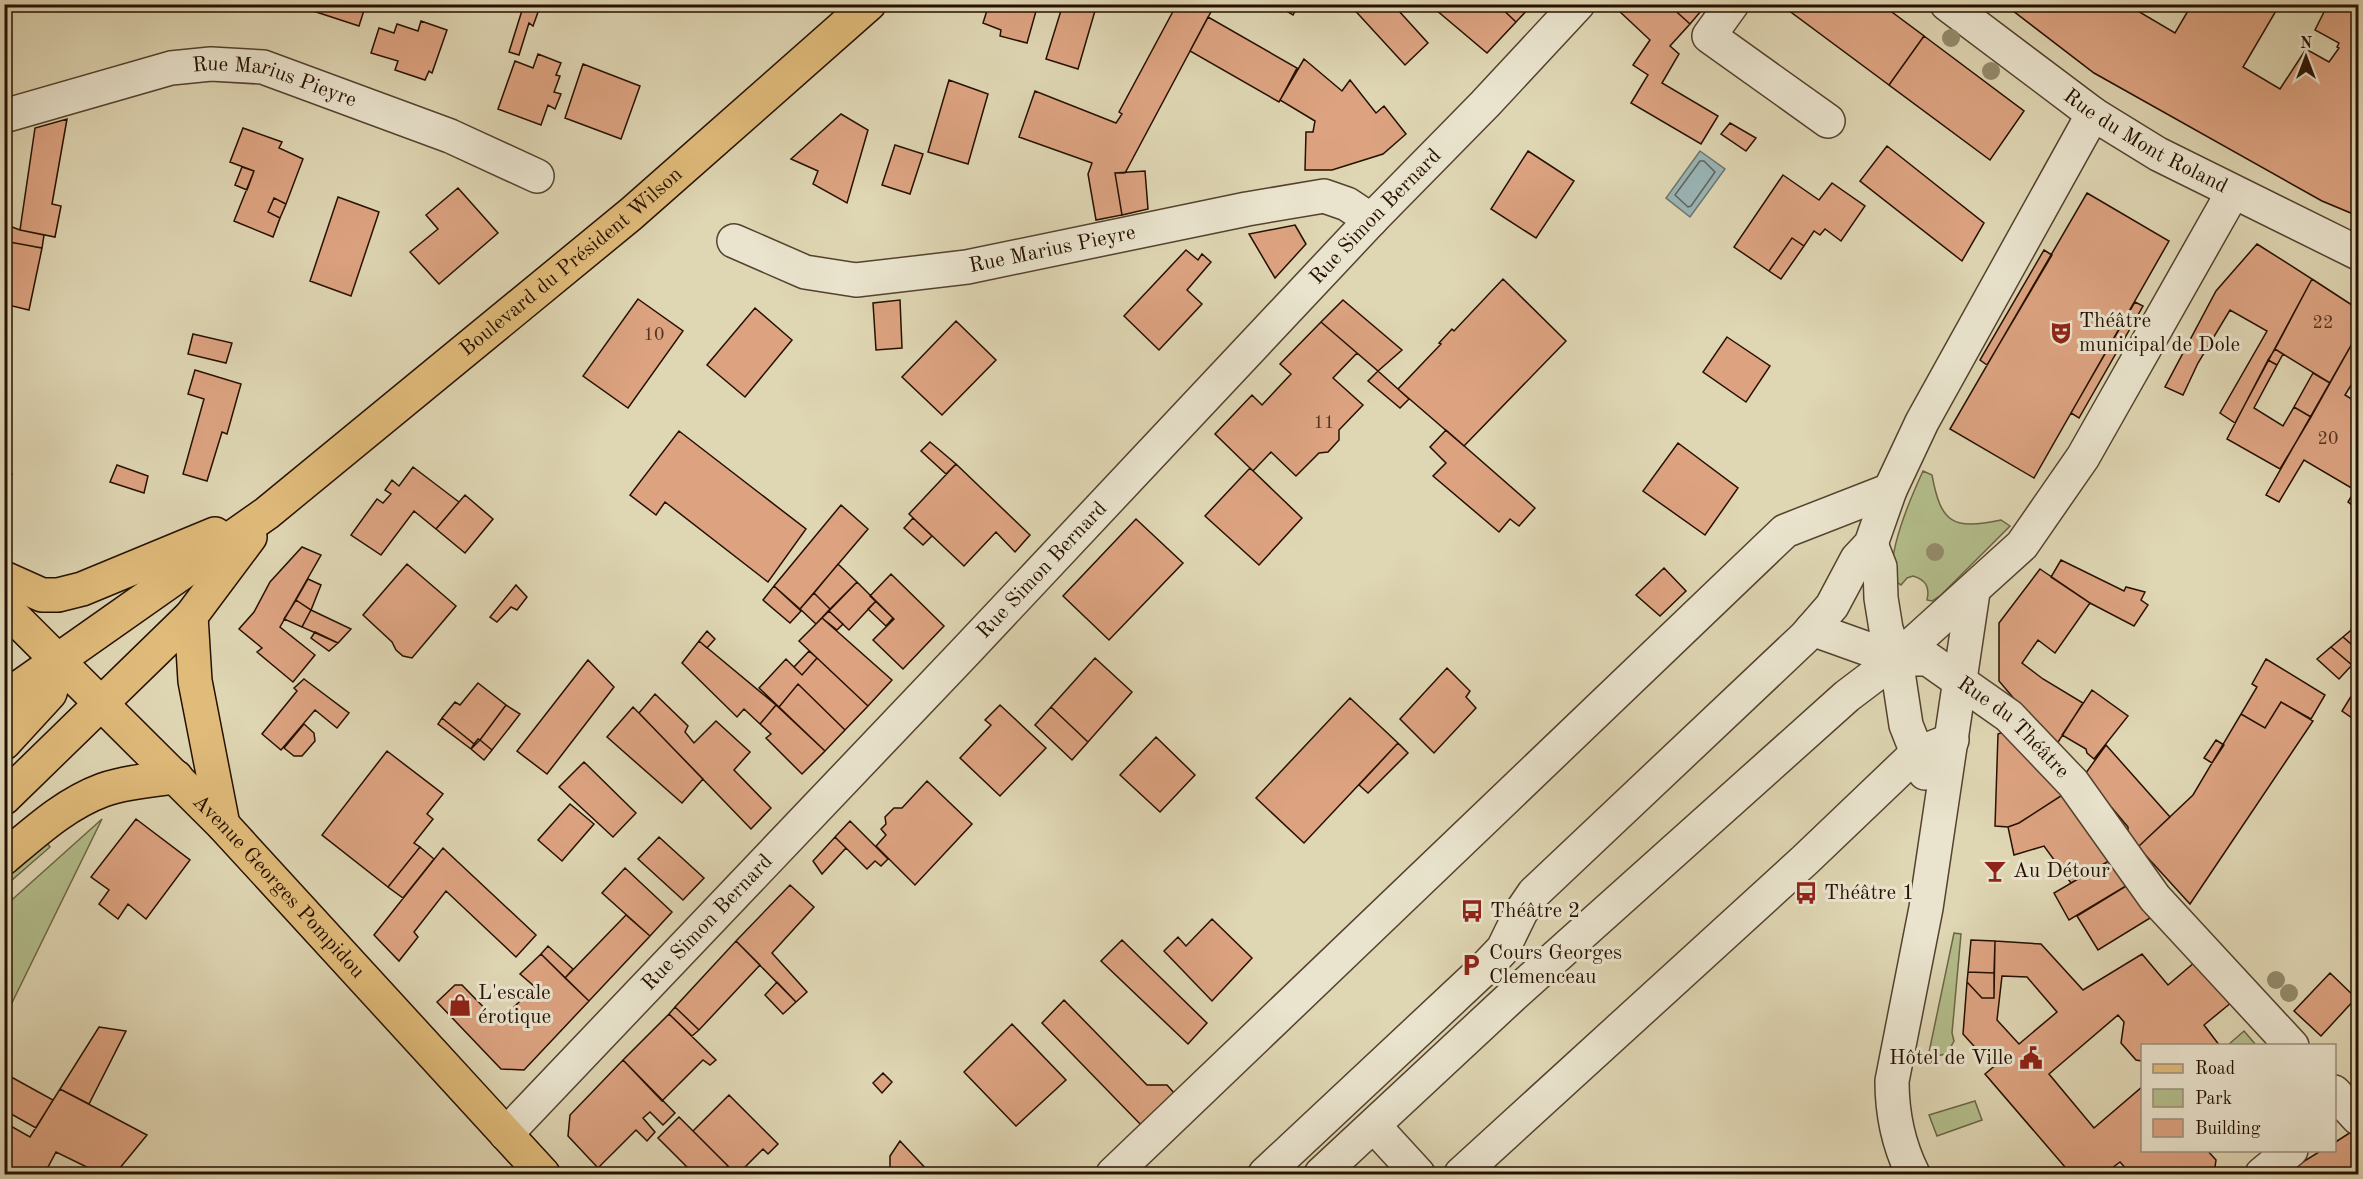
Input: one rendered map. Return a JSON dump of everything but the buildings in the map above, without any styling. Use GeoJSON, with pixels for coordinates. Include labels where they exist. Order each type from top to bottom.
{"type":"FeatureCollection","features":[{"type":"Feature","properties":{"kind":"main road","name":"Boulevard du Président Wilson"},"geometry":{"type":"LineString","coordinates":[[4,698],[267,513],[631,214],[869,4]]}},
{"type":"Feature","properties":{"kind":"main road","name":"Boulevard du Président Wilson"},"geometry":{"type":"LineString","coordinates":[[4,798],[191,616],[267,513]]}},
{"type":"Feature","properties":{"kind":"main road"},"geometry":{"type":"LineString","coordinates":[[4,578],[42,595],[58,595],[82,589],[267,513]]}},
{"type":"Feature","properties":{"kind":"main road","name":"Avenue Georges Pompidou"},"geometry":{"type":"LineString","coordinates":[[4,607],[223,825],[543,1174]]}},
{"type":"Feature","properties":{"kind":"main road"},"geometry":{"type":"LineString","coordinates":[[191,616],[195,681],[223,825]]}},
{"type":"Feature","properties":{"kind":"main road"},"geometry":{"type":"LineString","coordinates":[[4,743],[50,693],[59,661]]}},
{"type":"Feature","properties":{"kind":"main road"},"geometry":{"type":"LineString","coordinates":[[4,858],[59,813],[82,800],[104,790],[176,777]]}},
{"type":"Feature","properties":{"kind":"street","name":"Rue Simon Bernard"},"geometry":{"type":"LineString","coordinates":[[506,1134],[1578,4]]}},
{"type":"Feature","properties":{"kind":"street"},"geometry":{"type":"LineString","coordinates":[[1732,4],[1709,36],[1828,121]]}},
{"type":"Feature","properties":{"kind":"street","name":"Rue du Mont Roland"},"geometry":{"type":"LineString","coordinates":[[1947,4],[2093,114],[2158,154],[2358,253]]}},
{"type":"Feature","properties":{"kind":"street","name":"Rue Marius Pieyre"},"geometry":{"type":"LineString","coordinates":[[4,116],[171,68],[212,64],[263,67],[450,136],[537,176]]}},
{"type":"Feature","properties":{"kind":"street"},"geometry":{"type":"LineString","coordinates":[[1265,1174],[1484,970],[1503,950],[1521,912],[1534,893],[1812,629],[1832,606],[1857,559],[1871,543],[1890,490],[1922,422],[2093,114]]}},
{"type":"Feature","properties":{"kind":"street"},"geometry":{"type":"LineString","coordinates":[[1321,1174],[1519,990],[1847,696],[1896,659],[1973,592],[2022,545],[2083,456],[2234,192]]}},
{"type":"Feature","properties":{"kind":"street","name":"Rue Marius Pieyre"},"geometry":{"type":"LineString","coordinates":[[734,241],[805,272],[830,278],[856,280],[967,267],[1212,216],[1324,196],[1347,204],[1371,220]]}},
{"type":"Feature","properties":{"kind":"street"},"geometry":{"type":"LineString","coordinates":[[1113,1174],[1785,531],[1890,490]]}},
{"type":"Feature","properties":{"kind":"street"},"geometry":{"type":"LineString","coordinates":[[1871,543],[1880,567],[1881,598],[1886,629],[1896,659],[1906,725],[1916,754],[1942,809]]}},
{"type":"Feature","properties":{"kind":"street"},"geometry":{"type":"LineString","coordinates":[[1509,940],[1509,904],[1513,893],[1821,595],[1845,584]]}},
{"type":"Feature","properties":{"kind":"street","name":"Rue du Théâtre"},"geometry":{"type":"LineString","coordinates":[[1973,592],[1960,681],[2009,716],[2073,783],[2155,898],[2290,1044]]}},
{"type":"Feature","properties":{"kind":"street"},"geometry":{"type":"LineString","coordinates":[[1812,629],[1896,659],[1928,659],[1960,681],[1926,908],[1892,1082],[1892,1106],[1896,1131],[1913,1174]]}},
{"type":"Feature","properties":{"kind":"street"},"geometry":{"type":"LineString","coordinates":[[1461,1174],[1805,860],[1916,754],[1952,740]]}},
{"type":"Feature","properties":{"kind":"street"},"geometry":{"type":"LineString","coordinates":[[1374,1126],[1418,1174]]}},
{"type":"Feature","properties":{"kind":"street"},"geometry":{"type":"LineString","coordinates":[[2262,1174],[2289,1152]]}},
{"type":"Feature","properties":{"kind":"green space"},"geometry":{"type":"Polygon","coordinates":[[[1923,471],[1932,475],[1940,504],[1952,520],[1971,524],[2001,520],[2010,526],[1941,595],[1932,601],[1927,600],[1928,591],[1924,582],[1913,576],[1907,578],[1901,585],[1893,580],[1892,568],[1901,525],[1923,471]]]}},
{"type":"Feature","properties":{"kind":"green space"},"geometry":{"type":"Polygon","coordinates":[[[102,819],[5,1017],[5,906],[102,819]]]}},
{"type":"Feature","properties":{"kind":"green space"},"geometry":{"type":"Polygon","coordinates":[[[45,840],[50,847],[5,886],[5,874],[45,840]]]}},
{"type":"Feature","properties":{"kind":"green space"},"geometry":{"type":"Polygon","coordinates":[[[1954,933],[1961,934],[1952,1033],[1954,1041],[1947,1054],[1928,1057],[1954,933]]]}},
{"type":"Feature","properties":{"kind":"green space"},"geometry":{"type":"Polygon","coordinates":[[[2244,1031],[2255,1044],[2229,1044],[2244,1031]]]}},
{"type":"Feature","properties":{"kind":"green space"},"geometry":{"type":"Polygon","coordinates":[[[1975,1101],[1982,1120],[1937,1136],[1929,1115],[1975,1101]]]}},
{"type":"Feature","properties":{"kind":"water"},"geometry":{"type":"Polygon","coordinates":[[[1700,151],[1725,169],[1690,217],[1666,198],[1700,151]]]}},
{"type":"Feature","properties":{"kind":"place","name":"Théâtre municipal de Dole"},"geometry":{"type":"Point","coordinates":[2061,333]}},
{"type":"Feature","properties":{"kind":"place","name":"Au Détour"},"geometry":{"type":"Point","coordinates":[1995,871]}},
{"type":"Feature","properties":{"kind":"place","name":"Théâtre 1"},"geometry":{"type":"Point","coordinates":[1806,893]}},
{"type":"Feature","properties":{"kind":"place","name":"Théâtre 2"},"geometry":{"type":"Point","coordinates":[1472,911]}},
{"type":"Feature","properties":{"kind":"place","name":"Cours Georges Clemenceau"},"geometry":{"type":"Point","coordinates":[1471,965]}},
{"type":"Feature","properties":{"kind":"place","name":"L'escale érotique"},"geometry":{"type":"Point","coordinates":[460,1005]}},
{"type":"Feature","properties":{"kind":"place","name":"Hôtel de Ville"},"geometry":{"type":"Point","coordinates":[2031,1058]}}]}
